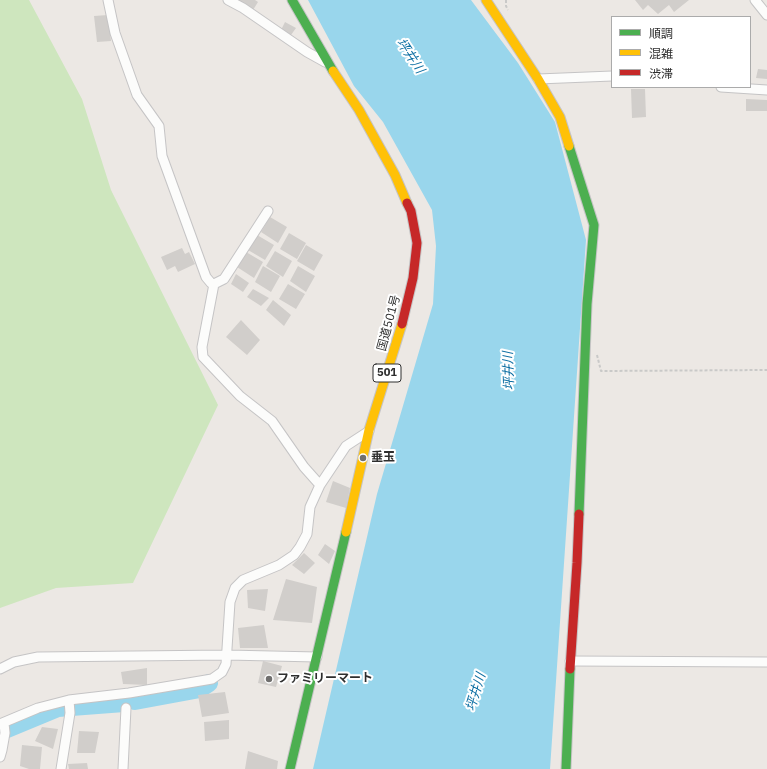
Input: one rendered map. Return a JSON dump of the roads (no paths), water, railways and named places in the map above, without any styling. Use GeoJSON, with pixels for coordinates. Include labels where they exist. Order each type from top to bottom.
{"type":"FeatureCollection","features":[{"type":"Feature","properties":{"kind":"main road","name":"国道501号"},"geometry":{"type":"LineString","coordinates":[[290,769],[339,566],[369,430],[401,330],[413,278],[417,243],[411,211],[395,175],[359,110],[328,64],[292,0]]}},
{"type":"Feature","properties":{"kind":"main road"},"geometry":{"type":"LineString","coordinates":[[486,0],[538,79],[560,116],[594,225],[587,304],[577,563],[570,661],[566,769]]}},
{"type":"Feature","properties":{"kind":"street"},"geometry":{"type":"LineString","coordinates":[[108,0],[115,33],[137,95],[159,126],[162,156],[206,277],[211,283],[214,284]]}},
{"type":"Feature","properties":{"kind":"street"},"geometry":{"type":"LineString","coordinates":[[228,0],[243,8],[307,52],[328,64]]}},
{"type":"Feature","properties":{"kind":"street"},"geometry":{"type":"LineString","coordinates":[[755,0],[767,15]]}},
{"type":"Feature","properties":{"kind":"street"},"geometry":{"type":"LineString","coordinates":[[538,79],[611,76]]}},
{"type":"Feature","properties":{"kind":"street"},"geometry":{"type":"LineString","coordinates":[[736,88],[767,90]]}},
{"type":"Feature","properties":{"kind":"street"},"geometry":{"type":"LineString","coordinates":[[214,284],[224,279],[268,211]]}},
{"type":"Feature","properties":{"kind":"street"},"geometry":{"type":"LineString","coordinates":[[214,284],[202,347],[203,357],[240,396],[272,421],[304,467],[320,485]]}},
{"type":"Feature","properties":{"kind":"street"},"geometry":{"type":"LineString","coordinates":[[0,757],[2,750],[3,727],[38,708],[70,707],[130,693],[212,678],[222,672],[226,664],[230,602],[234,588],[243,580],[279,565],[294,555],[307,534],[310,507],[320,485],[346,446],[369,430]]}},
{"type":"Feature","properties":{"kind":"street"},"geometry":{"type":"LineString","coordinates":[[0,669],[14,662],[38,657],[227,655],[316,657]]}},
{"type":"Feature","properties":{"kind":"street"},"geometry":{"type":"LineString","coordinates":[[570,661],[767,662]]}},
{"type":"Feature","properties":{"kind":"street"},"geometry":{"type":"LineString","coordinates":[[61,769],[70,707]]}},
{"type":"Feature","properties":{"kind":"street"},"geometry":{"type":"LineString","coordinates":[[123,769],[126,708]]}},
{"type":"Feature","properties":{"kind":"water","name":"坪井川"},"geometry":{"type":"Polygon","coordinates":[[[308,0],[471,0],[518,63],[555,122],[586,240],[550,769],[313,769],[377,494],[433,304],[436,246],[432,210],[383,122],[354,86],[308,0]]]}},
{"type":"Feature","properties":{"kind":"waterway"},"geometry":{"type":"LineString","coordinates":[[135,701],[200,689],[209,683]]}},
{"type":"Feature","properties":{"kind":"waterway"},"geometry":{"type":"LineString","coordinates":[[0,732],[58,708],[124,703]]}},
{"type":"Feature","properties":{"kind":"place","name":"垂玉"},"geometry":{"type":"Point","coordinates":[363,458]}},
{"type":"Feature","properties":{"kind":"place","name":"ファミリーマート"},"geometry":{"type":"Point","coordinates":[269,679]}}]}
